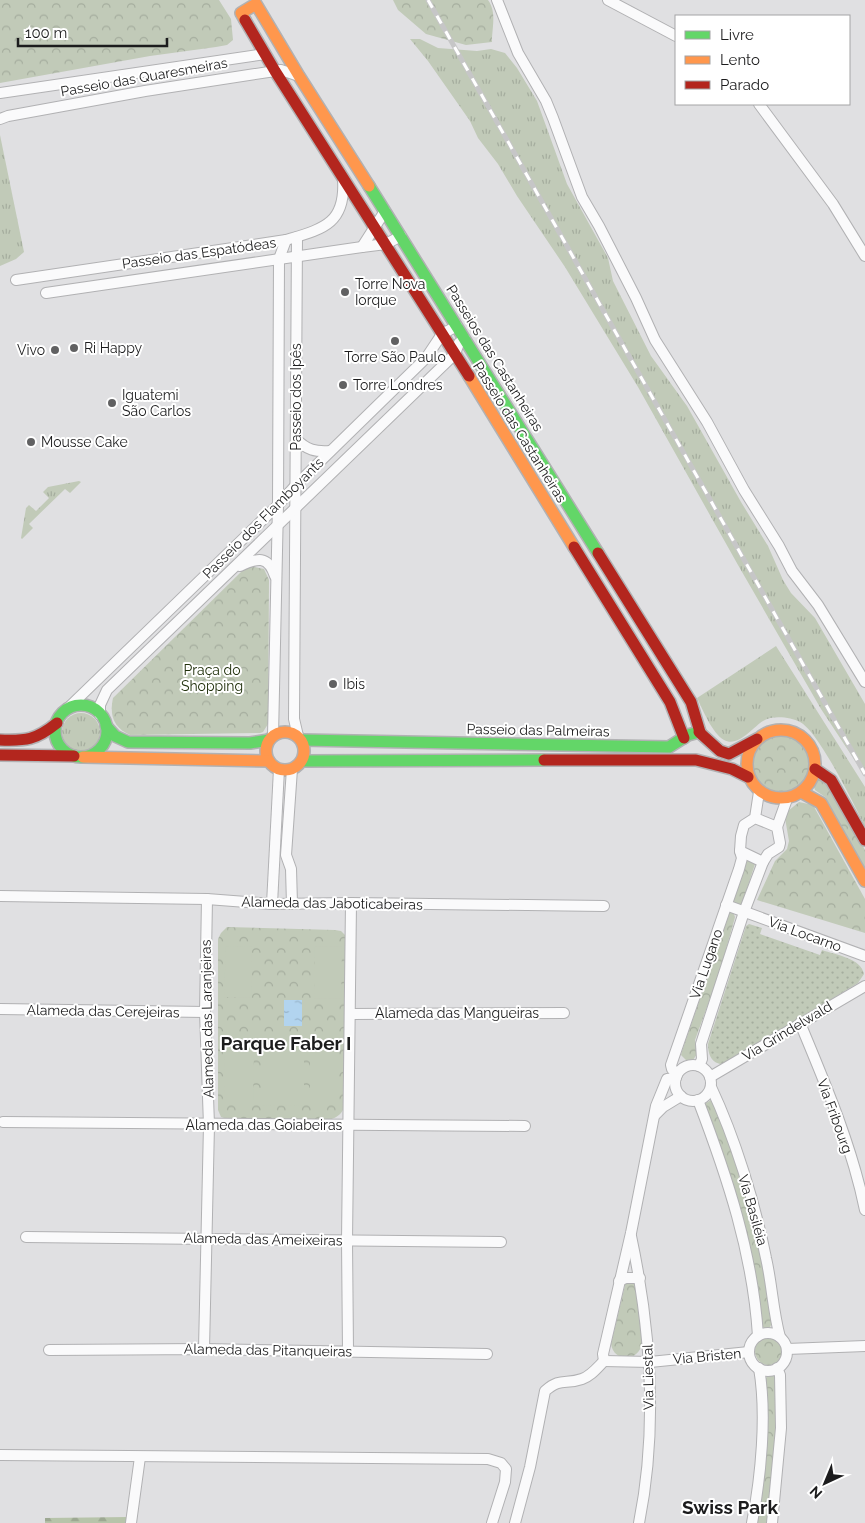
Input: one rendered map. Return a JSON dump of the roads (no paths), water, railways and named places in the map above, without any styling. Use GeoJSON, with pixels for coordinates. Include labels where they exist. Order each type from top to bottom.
{"type":"FeatureCollection","features":[{"type":"Feature","properties":{"kind":"street"},"geometry":{"type":"LineString","coordinates":[[497,0],[518,53],[550,109],[582,198],[599,226],[655,340],[707,422],[744,490],[779,546],[792,572],[818,605],[865,682]]}},
{"type":"Feature","properties":{"kind":"street"},"geometry":{"type":"LineString","coordinates":[[608,0],[675,35]]}},
{"type":"Feature","properties":{"kind":"street","name":"Passeios das Castanheiras"},"geometry":{"type":"LineString","coordinates":[[265,54],[241,13],[256,4],[299,76],[402,236],[691,702],[700,732]]}},
{"type":"Feature","properties":{"kind":"street"},"geometry":{"type":"LineString","coordinates":[[265,54],[275,71],[281,70],[299,76]]}},
{"type":"Feature","properties":{"kind":"street","name":"Passeio das Quaresmeiras"},"geometry":{"type":"LineString","coordinates":[[0,93],[265,54]]}},
{"type":"Feature","properties":{"kind":"street","name":"Passeio das Quaresmeiras"},"geometry":{"type":"LineString","coordinates":[[0,119],[145,91],[275,71]]}},
{"type":"Feature","properties":{"kind":"street","name":"Passeio das Castanheiras"},"geometry":{"type":"LineString","coordinates":[[275,71],[386,244],[670,702],[681,741]]}},
{"type":"Feature","properties":{"kind":"street"},"geometry":{"type":"LineString","coordinates":[[760,105],[833,204],[865,256]]}},
{"type":"Feature","properties":{"kind":"street","name":"Passeio das Espatódeas"},"geometry":{"type":"LineString","coordinates":[[16,280],[286,240],[318,230],[335,216],[342,203],[343,178]]}},
{"type":"Feature","properties":{"kind":"street"},"geometry":{"type":"LineString","coordinates":[[360,204],[375,194]]}},
{"type":"Feature","properties":{"kind":"street"},"geometry":{"type":"LineString","coordinates":[[362,246],[385,211]]}},
{"type":"Feature","properties":{"kind":"street","name":"Passeio dos Ipês"},"geometry":{"type":"LineString","coordinates":[[297,236],[294,719],[300,738]]}},
{"type":"Feature","properties":{"kind":"street"},"geometry":{"type":"LineString","coordinates":[[386,244],[402,236]]}},
{"type":"Feature","properties":{"kind":"street"},"geometry":{"type":"LineString","coordinates":[[278,259],[286,240]]}},
{"type":"Feature","properties":{"kind":"street","name":"Passeio das Espatódeas"},"geometry":{"type":"LineString","coordinates":[[46,293],[386,244]]}},
{"type":"Feature","properties":{"kind":"street","name":"Passeio dos Ipês"},"geometry":{"type":"LineString","coordinates":[[271,738],[278,526],[278,259]]}},
{"type":"Feature","properties":{"kind":"street"},"geometry":{"type":"LineString","coordinates":[[278,314],[297,313]]}},
{"type":"Feature","properties":{"kind":"street","name":"Passeio dos Flamboyants"},"geometry":{"type":"LineString","coordinates":[[66,710],[278,505],[315,465],[426,358],[442,334],[457,326]]}},
{"type":"Feature","properties":{"kind":"street","name":"Passeio dos Flamboyants"},"geometry":{"type":"LineString","coordinates":[[100,714],[100,705],[107,690],[437,371],[457,358],[459,343],[465,339]]}},
{"type":"Feature","properties":{"kind":"street"},"geometry":{"type":"LineString","coordinates":[[457,358],[475,354]]}},
{"type":"Feature","properties":{"kind":"street"},"geometry":{"type":"LineString","coordinates":[[426,358],[437,371]]}},
{"type":"Feature","properties":{"kind":"street"},"geometry":{"type":"LineString","coordinates":[[278,422],[296,426]]}},
{"type":"Feature","properties":{"kind":"street"},"geometry":{"type":"LineString","coordinates":[[296,439],[308,449],[318,452],[330,451]]}},
{"type":"Feature","properties":{"kind":"street"},"geometry":{"type":"LineString","coordinates":[[278,465],[296,462]]}},
{"type":"Feature","properties":{"kind":"street"},"geometry":{"type":"LineString","coordinates":[[315,465],[320,471],[331,474]]}},
{"type":"Feature","properties":{"kind":"street"},"geometry":{"type":"LineString","coordinates":[[252,530],[260,533],[262,540]]}},
{"type":"Feature","properties":{"kind":"street"},"geometry":{"type":"LineString","coordinates":[[277,554],[295,554]]}},
{"type":"Feature","properties":{"kind":"street"},"geometry":{"type":"LineString","coordinates":[[232,569],[252,560],[260,559],[267,562],[273,570],[276,581]]}},
{"type":"Feature","properties":{"kind":"street"},"geometry":{"type":"LineString","coordinates":[[670,702],[687,696]]}},
{"type":"Feature","properties":{"kind":"street"},"geometry":{"type":"LineString","coordinates":[[106,726],[107,734],[104,743],[92,755],[79,756],[66,752],[56,739],[55,731],[60,716],[66,710],[81,705],[90,707],[100,714],[106,726],[115,736],[128,742],[250,742],[271,738],[277,733],[288,732],[300,738],[305,751],[302,761],[292,769],[279,769],[269,761],[266,751],[271,738]]}},
{"type":"Feature","properties":{"kind":"street"},"geometry":{"type":"LineString","coordinates":[[0,740],[30,740],[42,735],[57,723]]}},
{"type":"Feature","properties":{"kind":"street"},"geometry":{"type":"LineString","coordinates":[[302,761],[696,760],[732,769],[748,777],[759,792],[771,797],[787,798],[801,792],[810,782],[815,769],[811,748],[794,732],[770,731],[733,752],[725,754],[700,732]]}},
{"type":"Feature","properties":{"kind":"street","name":"Passeio das Palmeiras"},"geometry":{"type":"LineString","coordinates":[[300,738],[669,747],[681,741],[692,732],[700,732]]}},
{"type":"Feature","properties":{"kind":"street"},"geometry":{"type":"LineString","coordinates":[[748,777],[747,757],[749,750],[757,739]]}},
{"type":"Feature","properties":{"kind":"street"},"geometry":{"type":"LineString","coordinates":[[681,741],[685,753],[696,760]]}},
{"type":"Feature","properties":{"kind":"street"},"geometry":{"type":"LineString","coordinates":[[0,755],[269,761]]}},
{"type":"Feature","properties":{"kind":"street"},"geometry":{"type":"LineString","coordinates":[[272,904],[279,769]]}},
{"type":"Feature","properties":{"kind":"street"},"geometry":{"type":"LineString","coordinates":[[292,769],[286,855],[292,869],[292,904]]}},
{"type":"Feature","properties":{"kind":"street"},"geometry":{"type":"LineString","coordinates":[[815,769],[831,780],[865,840]]}},
{"type":"Feature","properties":{"kind":"street","name":"Via Lugano"},"geometry":{"type":"LineString","coordinates":[[676,1077],[672,1065],[742,858],[740,851],[744,825],[755,818],[759,792]]}},
{"type":"Feature","properties":{"kind":"street"},"geometry":{"type":"LineString","coordinates":[[801,792],[821,803],[865,881]]}},
{"type":"Feature","properties":{"kind":"street","name":"Via Lugano"},"geometry":{"type":"LineString","coordinates":[[699,1066],[702,1059],[700,1044],[744,912],[763,862],[768,854],[778,847],[780,843],[777,828],[787,798]]}},
{"type":"Feature","properties":{"kind":"street"},"geometry":{"type":"LineString","coordinates":[[755,818],[777,828]]}},
{"type":"Feature","properties":{"kind":"street"},"geometry":{"type":"LineString","coordinates":[[740,851],[763,862]]}},
{"type":"Feature","properties":{"kind":"street"},"geometry":{"type":"LineString","coordinates":[[274,855],[286,855]]}},
{"type":"Feature","properties":{"kind":"street","name":"Alameda das Jaboticabeiras"},"geometry":{"type":"LineString","coordinates":[[0,896],[206,899],[272,904],[604,906]]}},
{"type":"Feature","properties":{"kind":"street","name":"Alameda das Laranjeiras"},"geometry":{"type":"LineString","coordinates":[[204,1349],[209,1125],[205,1012],[206,899]]}},
{"type":"Feature","properties":{"kind":"street"},"geometry":{"type":"LineString","coordinates":[[348,1351],[347,1240],[351,903]]}},
{"type":"Feature","properties":{"kind":"street","name":"Via Locarno"},"geometry":{"type":"LineString","coordinates":[[726,905],[865,956]]}},
{"type":"Feature","properties":{"kind":"street","name":"Via Grindelwald"},"geometry":{"type":"LineString","coordinates":[[710,1082],[800,1023],[865,986]]}},
{"type":"Feature","properties":{"kind":"street","name":"Alameda das Cerejeiras"},"geometry":{"type":"LineString","coordinates":[[0,1009],[205,1012]]}},
{"type":"Feature","properties":{"kind":"street","name":"Alameda das Mangueiras"},"geometry":{"type":"LineString","coordinates":[[350,1014],[564,1013]]}},
{"type":"Feature","properties":{"kind":"street","name":"Via Fribourg"},"geometry":{"type":"LineString","coordinates":[[800,1023],[843,1134],[865,1210]]}},
{"type":"Feature","properties":{"kind":"street"},"geometry":{"type":"LineString","coordinates":[[690,1066],[699,1066],[704,1069],[710,1082],[708,1094],[692,1101],[682,1096],[676,1088],[676,1077],[681,1070],[690,1066]]}},
{"type":"Feature","properties":{"kind":"street"},"geometry":{"type":"LineString","coordinates":[[515,1523],[530,1466],[545,1392],[554,1384],[581,1380],[604,1362],[603,1354],[631,1233],[659,1097],[667,1079],[676,1077]]}},
{"type":"Feature","properties":{"kind":"street","name":"Via Basiléia"},"geometry":{"type":"LineString","coordinates":[[710,1082],[730,1133],[756,1218],[766,1257],[780,1337]]}},
{"type":"Feature","properties":{"kind":"street"},"geometry":{"type":"LineString","coordinates":[[655,1116],[663,1107],[682,1096]]}},
{"type":"Feature","properties":{"kind":"street","name":"Via Basiléia"},"geometry":{"type":"LineString","coordinates":[[698,1100],[716,1147],[739,1224],[752,1278],[758,1336]]}},
{"type":"Feature","properties":{"kind":"street","name":"Alameda das Goiabeiras"},"geometry":{"type":"LineString","coordinates":[[3,1122],[525,1126]]}},
{"type":"Feature","properties":{"kind":"street","name":"Via Liestal"},"geometry":{"type":"LineString","coordinates":[[631,1233],[640,1278],[650,1362],[648,1449],[643,1504],[639,1523]]}},
{"type":"Feature","properties":{"kind":"street","name":"Alameda das Ameixeiras"},"geometry":{"type":"LineString","coordinates":[[26,1237],[500,1242]]}},
{"type":"Feature","properties":{"kind":"street"},"geometry":{"type":"LineString","coordinates":[[619,1281],[626,1278],[640,1278]]}},
{"type":"Feature","properties":{"kind":"street"},"geometry":{"type":"LineString","coordinates":[[770,1333],[780,1337],[786,1349],[785,1360],[777,1368],[765,1370],[759,1368],[751,1359],[752,1342],[758,1336],[770,1333]]}},
{"type":"Feature","properties":{"kind":"street"},"geometry":{"type":"LineString","coordinates":[[786,1349],[865,1346]]}},
{"type":"Feature","properties":{"kind":"street","name":"Alameda das Pitanqueiras"},"geometry":{"type":"LineString","coordinates":[[49,1350],[204,1349],[487,1354]]}},
{"type":"Feature","properties":{"kind":"street","name":"Via Bristen"},"geometry":{"type":"LineString","coordinates":[[604,1362],[650,1362],[750,1352]]}},
{"type":"Feature","properties":{"kind":"street"},"geometry":{"type":"LineString","coordinates":[[752,1523],[758,1482],[762,1424],[762,1383],[759,1368]]}},
{"type":"Feature","properties":{"kind":"street"},"geometry":{"type":"LineString","coordinates":[[772,1523],[781,1428],[780,1375],[777,1368]]}},
{"type":"Feature","properties":{"kind":"street"},"geometry":{"type":"LineString","coordinates":[[0,1455],[488,1459],[501,1463],[505,1467],[506,1473],[492,1523]]}},
{"type":"Feature","properties":{"kind":"street"},"geometry":{"type":"LineString","coordinates":[[131,1523],[140,1457]]}},
{"type":"Feature","properties":{"kind":"water"},"geometry":{"type":"Polygon","coordinates":[[[284,1000],[302,1000],[302,1026],[284,1026],[284,1000]]]}},
{"type":"Feature","properties":{"kind":"railway"},"geometry":{"type":"LineString","coordinates":[[428,0],[865,774]]}},
{"type":"Feature","properties":{"kind":"place","name":"Torre Nova Iorque"},"geometry":{"type":"Point","coordinates":[345,292]}},
{"type":"Feature","properties":{"kind":"place","name":"Torre São Paulo"},"geometry":{"type":"Point","coordinates":[395,341]}},
{"type":"Feature","properties":{"kind":"place","name":"Ri Happy"},"geometry":{"type":"Point","coordinates":[74,348]}},
{"type":"Feature","properties":{"kind":"place","name":"Vivo"},"geometry":{"type":"Point","coordinates":[55,350]}},
{"type":"Feature","properties":{"kind":"place","name":"Torre Londres"},"geometry":{"type":"Point","coordinates":[343,385]}},
{"type":"Feature","properties":{"kind":"place","name":"Iguatemi São Carlos"},"geometry":{"type":"Point","coordinates":[112,403]}},
{"type":"Feature","properties":{"kind":"place","name":"Mousse Cake"},"geometry":{"type":"Point","coordinates":[31,442]}},
{"type":"Feature","properties":{"kind":"place","name":"Ibis"},"geometry":{"type":"Point","coordinates":[333,684]}},
{"type":"Feature","properties":{"kind":"district","name":"Parque Faber I"},"geometry":{"type":"Point","coordinates":[286,1043]}},
{"type":"Feature","properties":{"kind":"district","name":"Swiss Park"},"geometry":{"type":"Point","coordinates":[730,1507]}},
{"type":"Feature","properties":{"kind":"park label","name":"Praça do Shopping"},"geometry":{"type":"Point","coordinates":[212,678]}}]}
